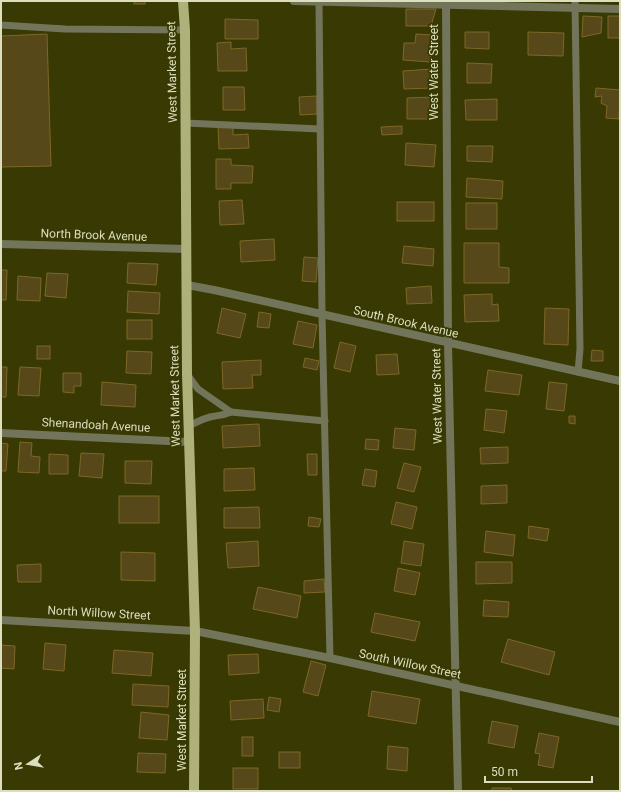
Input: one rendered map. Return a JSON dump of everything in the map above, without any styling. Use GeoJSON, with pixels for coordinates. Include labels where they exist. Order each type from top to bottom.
{"type":"FeatureCollection","features":[{"type":"Feature","properties":{"kind":"main road","name":"West Market Street"},"geometry":{"type":"LineString","coordinates":[[183,1],[185,30],[189,442],[195,631],[194,791]]}},
{"type":"Feature","properties":{"kind":"street"},"geometry":{"type":"LineString","coordinates":[[294,1],[575,5],[620,10]]}},
{"type":"Feature","properties":{"kind":"street","name":"West Water Street"},"geometry":{"type":"LineString","coordinates":[[446,3],[448,343],[458,791]]}},
{"type":"Feature","properties":{"kind":"street","name":"North Brook Avenue"},"geometry":{"type":"LineString","coordinates":[[1,244],[187,249]]}},
{"type":"Feature","properties":{"kind":"street","name":"South Brook Avenue"},"geometry":{"type":"LineString","coordinates":[[187,285],[620,381]]}},
{"type":"Feature","properties":{"kind":"street","name":"Shenandoah Avenue"},"geometry":{"type":"LineString","coordinates":[[1,433],[189,442]]}},
{"type":"Feature","properties":{"kind":"street","name":"North Willow Street"},"geometry":{"type":"LineString","coordinates":[[1,620],[195,631]]}},
{"type":"Feature","properties":{"kind":"street","name":"South Willow Street"},"geometry":{"type":"LineString","coordinates":[[195,631],[330,658],[620,722]]}},
{"type":"Feature","properties":{"kind":"lane"},"geometry":{"type":"LineString","coordinates":[[319,1],[322,315],[330,658]]}},
{"type":"Feature","properties":{"kind":"lane"},"geometry":{"type":"LineString","coordinates":[[575,5],[580,349],[578,372]]}},
{"type":"Feature","properties":{"kind":"lane"},"geometry":{"type":"LineString","coordinates":[[1,25],[65,29],[185,30]]}},
{"type":"Feature","properties":{"kind":"lane"},"geometry":{"type":"LineString","coordinates":[[185,122],[320,129]]}},
{"type":"Feature","properties":{"kind":"lane"},"geometry":{"type":"LineString","coordinates":[[188,374],[198,389],[231,412]]}},
{"type":"Feature","properties":{"kind":"lane"},"geometry":{"type":"LineString","coordinates":[[189,426],[210,417],[220,416],[231,412],[325,421]]}},
{"type":"Feature","properties":{"kind":"building"},"geometry":{"type":"Polygon","coordinates":[[[134,1],[145,1],[145,4],[134,4],[134,1]]]}},
{"type":"Feature","properties":{"kind":"building"},"geometry":{"type":"Polygon","coordinates":[[[406,9],[436,9],[431,26],[406,26],[406,9]]]}},
{"type":"Feature","properties":{"kind":"building"},"geometry":{"type":"Polygon","coordinates":[[[583,16],[602,17],[601,33],[582,37],[583,16]]]}},
{"type":"Feature","properties":{"kind":"building"},"geometry":{"type":"Polygon","coordinates":[[[608,16],[620,16],[620,38],[608,38],[608,16]]]}},
{"type":"Feature","properties":{"kind":"building"},"geometry":{"type":"Polygon","coordinates":[[[225,19],[258,20],[258,39],[225,39],[225,19]]]}},
{"type":"Feature","properties":{"kind":"building"},"geometry":{"type":"Polygon","coordinates":[[[465,32],[489,32],[489,49],[465,48],[465,32]]]}},
{"type":"Feature","properties":{"kind":"building"},"geometry":{"type":"Polygon","coordinates":[[[528,32],[564,33],[563,56],[528,55],[528,32]]]}},
{"type":"Feature","properties":{"kind":"building"},"geometry":{"type":"Polygon","coordinates":[[[47,34],[51,166],[1,167],[1,36],[47,34]]]}},
{"type":"Feature","properties":{"kind":"building"},"geometry":{"type":"Polygon","coordinates":[[[416,34],[432,35],[430,62],[403,60],[404,43],[415,43],[416,34]]]}},
{"type":"Feature","properties":{"kind":"building"},"geometry":{"type":"Polygon","coordinates":[[[231,42],[231,49],[246,48],[247,71],[218,71],[217,43],[231,42]]]}},
{"type":"Feature","properties":{"kind":"building"},"geometry":{"type":"Polygon","coordinates":[[[467,63],[492,64],[491,83],[467,83],[467,63]]]}},
{"type":"Feature","properties":{"kind":"building"},"geometry":{"type":"Polygon","coordinates":[[[432,69],[433,88],[404,89],[403,71],[432,69]]]}},
{"type":"Feature","properties":{"kind":"building"},"geometry":{"type":"Polygon","coordinates":[[[223,87],[244,87],[245,110],[223,110],[223,87]]]}},
{"type":"Feature","properties":{"kind":"building"},"geometry":{"type":"Polygon","coordinates":[[[596,88],[620,90],[619,119],[606,118],[607,106],[601,103],[602,96],[595,97],[596,88]]]}},
{"type":"Feature","properties":{"kind":"building"},"geometry":{"type":"Polygon","coordinates":[[[317,96],[317,114],[300,115],[299,97],[317,96]]]}},
{"type":"Feature","properties":{"kind":"building"},"geometry":{"type":"Polygon","coordinates":[[[433,97],[433,119],[407,119],[407,98],[433,97]]]}},
{"type":"Feature","properties":{"kind":"building"},"geometry":{"type":"Polygon","coordinates":[[[497,99],[497,120],[466,120],[465,100],[497,99]]]}},
{"type":"Feature","properties":{"kind":"building"},"geometry":{"type":"Polygon","coordinates":[[[233,125],[233,135],[248,134],[249,148],[219,149],[218,126],[233,125]]]}},
{"type":"Feature","properties":{"kind":"building"},"geometry":{"type":"Polygon","coordinates":[[[402,126],[402,134],[382,135],[381,127],[402,126]]]}},
{"type":"Feature","properties":{"kind":"building"},"geometry":{"type":"Polygon","coordinates":[[[406,143],[436,145],[434,167],[405,165],[406,143]]]}},
{"type":"Feature","properties":{"kind":"building"},"geometry":{"type":"Polygon","coordinates":[[[467,146],[493,146],[492,162],[467,161],[467,146]]]}},
{"type":"Feature","properties":{"kind":"building"},"geometry":{"type":"Polygon","coordinates":[[[216,159],[231,159],[231,165],[253,166],[252,183],[231,183],[231,189],[216,189],[216,159]]]}},
{"type":"Feature","properties":{"kind":"building"},"geometry":{"type":"Polygon","coordinates":[[[467,178],[503,181],[502,199],[466,197],[467,178]]]}},
{"type":"Feature","properties":{"kind":"building"},"geometry":{"type":"Polygon","coordinates":[[[242,200],[244,224],[220,225],[219,201],[242,200]]]}},
{"type":"Feature","properties":{"kind":"building"},"geometry":{"type":"Polygon","coordinates":[[[397,202],[434,202],[434,221],[397,221],[397,202]]]}},
{"type":"Feature","properties":{"kind":"building"},"geometry":{"type":"Polygon","coordinates":[[[466,203],[497,203],[497,229],[466,229],[466,203]]]}},
{"type":"Feature","properties":{"kind":"building"},"geometry":{"type":"Polygon","coordinates":[[[274,239],[275,260],[241,262],[240,241],[274,239]]]}},
{"type":"Feature","properties":{"kind":"building"},"geometry":{"type":"Polygon","coordinates":[[[464,243],[499,243],[499,267],[509,268],[509,283],[464,283],[464,243]]]}},
{"type":"Feature","properties":{"kind":"building"},"geometry":{"type":"Polygon","coordinates":[[[404,246],[434,249],[433,266],[402,263],[404,246]]]}},
{"type":"Feature","properties":{"kind":"building"},"geometry":{"type":"Polygon","coordinates":[[[304,257],[318,258],[316,282],[302,281],[304,257]]]}},
{"type":"Feature","properties":{"kind":"building"},"geometry":{"type":"Polygon","coordinates":[[[128,263],[158,264],[156,285],[127,283],[128,263]]]}},
{"type":"Feature","properties":{"kind":"building"},"geometry":{"type":"Polygon","coordinates":[[[1,270],[7,270],[6,300],[1,300],[1,270]]]}},
{"type":"Feature","properties":{"kind":"building"},"geometry":{"type":"Polygon","coordinates":[[[47,273],[68,274],[66,298],[45,296],[47,273]]]}},
{"type":"Feature","properties":{"kind":"building"},"geometry":{"type":"Polygon","coordinates":[[[18,276],[41,278],[40,301],[17,300],[18,276]]]}},
{"type":"Feature","properties":{"kind":"building"},"geometry":{"type":"Polygon","coordinates":[[[431,286],[432,303],[407,304],[406,288],[431,286]]]}},
{"type":"Feature","properties":{"kind":"building"},"geometry":{"type":"Polygon","coordinates":[[[128,291],[160,293],[159,314],[127,312],[128,291]]]}},
{"type":"Feature","properties":{"kind":"building"},"geometry":{"type":"Polygon","coordinates":[[[492,294],[492,305],[498,304],[499,321],[465,322],[464,295],[492,294]]]}},
{"type":"Feature","properties":{"kind":"building"},"geometry":{"type":"Polygon","coordinates":[[[222,308],[246,314],[240,338],[217,333],[222,308]]]}},
{"type":"Feature","properties":{"kind":"building"},"geometry":{"type":"Polygon","coordinates":[[[545,308],[569,309],[568,345],[544,344],[545,308]]]}},
{"type":"Feature","properties":{"kind":"building"},"geometry":{"type":"Polygon","coordinates":[[[259,312],[271,314],[269,328],[257,327],[259,312]]]}},
{"type":"Feature","properties":{"kind":"building"},"geometry":{"type":"Polygon","coordinates":[[[127,320],[152,320],[152,339],[127,339],[127,320]]]}},
{"type":"Feature","properties":{"kind":"building"},"geometry":{"type":"Polygon","coordinates":[[[298,321],[317,325],[313,348],[293,344],[298,321]]]}},
{"type":"Feature","properties":{"kind":"building"},"geometry":{"type":"Polygon","coordinates":[[[340,342],[356,346],[350,372],[334,368],[340,342]]]}},
{"type":"Feature","properties":{"kind":"building"},"geometry":{"type":"Polygon","coordinates":[[[37,346],[50,346],[50,359],[37,359],[37,346]]]}},
{"type":"Feature","properties":{"kind":"building"},"geometry":{"type":"Polygon","coordinates":[[[592,350],[603,351],[603,361],[591,361],[592,350]]]}},
{"type":"Feature","properties":{"kind":"building"},"geometry":{"type":"Polygon","coordinates":[[[127,351],[152,352],[151,374],[126,373],[127,351]]]}},
{"type":"Feature","properties":{"kind":"building"},"geometry":{"type":"Polygon","coordinates":[[[397,354],[399,374],[377,375],[376,355],[397,354]]]}},
{"type":"Feature","properties":{"kind":"building"},"geometry":{"type":"Polygon","coordinates":[[[305,358],[319,361],[317,370],[303,367],[305,358]]]}},
{"type":"Feature","properties":{"kind":"building"},"geometry":{"type":"Polygon","coordinates":[[[261,360],[261,375],[252,375],[253,388],[223,389],[222,362],[261,360]]]}},
{"type":"Feature","properties":{"kind":"building"},"geometry":{"type":"Polygon","coordinates":[[[1,367],[7,367],[6,397],[1,397],[1,367]]]}},
{"type":"Feature","properties":{"kind":"building"},"geometry":{"type":"Polygon","coordinates":[[[20,367],[41,368],[39,396],[18,395],[20,367]]]}},
{"type":"Feature","properties":{"kind":"building"},"geometry":{"type":"Polygon","coordinates":[[[488,370],[522,375],[519,395],[485,391],[488,370]]]}},
{"type":"Feature","properties":{"kind":"building"},"geometry":{"type":"Polygon","coordinates":[[[63,373],[81,373],[81,386],[74,386],[74,393],[63,392],[63,373]]]}},
{"type":"Feature","properties":{"kind":"building"},"geometry":{"type":"Polygon","coordinates":[[[102,382],[136,385],[135,407],[101,405],[102,382]]]}},
{"type":"Feature","properties":{"kind":"building"},"geometry":{"type":"Polygon","coordinates":[[[549,382],[567,384],[564,411],[546,409],[549,382]]]}},
{"type":"Feature","properties":{"kind":"building"},"geometry":{"type":"Polygon","coordinates":[[[486,409],[507,411],[504,433],[484,430],[486,409]]]}},
{"type":"Feature","properties":{"kind":"building"},"geometry":{"type":"Polygon","coordinates":[[[569,416],[575,416],[575,424],[569,423],[569,416]]]}},
{"type":"Feature","properties":{"kind":"building"},"geometry":{"type":"Polygon","coordinates":[[[259,424],[260,446],[223,448],[222,426],[259,424]]]}},
{"type":"Feature","properties":{"kind":"building"},"geometry":{"type":"Polygon","coordinates":[[[395,428],[416,430],[414,450],[393,448],[395,428]]]}},
{"type":"Feature","properties":{"kind":"building"},"geometry":{"type":"Polygon","coordinates":[[[366,439],[379,440],[378,450],[365,449],[366,439]]]}},
{"type":"Feature","properties":{"kind":"building"},"geometry":{"type":"Polygon","coordinates":[[[20,442],[32,443],[31,456],[40,457],[39,473],[18,472],[20,442]]]}},
{"type":"Feature","properties":{"kind":"building"},"geometry":{"type":"Polygon","coordinates":[[[1,443],[8,444],[6,471],[1,471],[1,443]]]}},
{"type":"Feature","properties":{"kind":"building"},"geometry":{"type":"Polygon","coordinates":[[[508,447],[508,463],[481,464],[480,448],[508,447]]]}},
{"type":"Feature","properties":{"kind":"building"},"geometry":{"type":"Polygon","coordinates":[[[81,453],[104,454],[102,478],[79,476],[81,453]]]}},
{"type":"Feature","properties":{"kind":"building"},"geometry":{"type":"Polygon","coordinates":[[[49,454],[68,455],[68,474],[49,474],[49,454]]]}},
{"type":"Feature","properties":{"kind":"building"},"geometry":{"type":"Polygon","coordinates":[[[307,454],[317,454],[317,475],[308,475],[307,454]]]}},
{"type":"Feature","properties":{"kind":"building"},"geometry":{"type":"Polygon","coordinates":[[[125,461],[152,461],[151,484],[125,483],[125,461]]]}},
{"type":"Feature","properties":{"kind":"building"},"geometry":{"type":"Polygon","coordinates":[[[404,463],[421,467],[414,492],[397,488],[404,463]]]}},
{"type":"Feature","properties":{"kind":"building"},"geometry":{"type":"Polygon","coordinates":[[[254,468],[255,490],[224,491],[224,469],[254,468]]]}},
{"type":"Feature","properties":{"kind":"building"},"geometry":{"type":"Polygon","coordinates":[[[365,469],[377,471],[375,487],[362,485],[365,469]]]}},
{"type":"Feature","properties":{"kind":"building"},"geometry":{"type":"Polygon","coordinates":[[[507,485],[507,503],[481,504],[481,486],[507,485]]]}},
{"type":"Feature","properties":{"kind":"building"},"geometry":{"type":"Polygon","coordinates":[[[119,496],[159,496],[159,523],[119,523],[119,496]]]}},
{"type":"Feature","properties":{"kind":"building"},"geometry":{"type":"Polygon","coordinates":[[[396,502],[417,507],[412,529],[391,524],[396,502]]]}},
{"type":"Feature","properties":{"kind":"building"},"geometry":{"type":"Polygon","coordinates":[[[259,507],[260,528],[224,528],[224,508],[259,507]]]}},
{"type":"Feature","properties":{"kind":"building"},"geometry":{"type":"Polygon","coordinates":[[[309,517],[321,519],[319,527],[308,526],[309,517]]]}},
{"type":"Feature","properties":{"kind":"building"},"geometry":{"type":"Polygon","coordinates":[[[529,526],[549,529],[547,541],[528,538],[529,526]]]}},
{"type":"Feature","properties":{"kind":"building"},"geometry":{"type":"Polygon","coordinates":[[[486,531],[515,535],[513,556],[484,552],[486,531]]]}},
{"type":"Feature","properties":{"kind":"building"},"geometry":{"type":"Polygon","coordinates":[[[258,541],[259,566],[228,568],[226,543],[258,541]]]}},
{"type":"Feature","properties":{"kind":"building"},"geometry":{"type":"Polygon","coordinates":[[[404,541],[424,544],[421,566],[401,563],[404,541]]]}},
{"type":"Feature","properties":{"kind":"building"},"geometry":{"type":"Polygon","coordinates":[[[121,552],[155,553],[155,581],[121,580],[121,552]]]}},
{"type":"Feature","properties":{"kind":"building"},"geometry":{"type":"Polygon","coordinates":[[[476,562],[512,562],[512,583],[476,584],[476,562]]]}},
{"type":"Feature","properties":{"kind":"building"},"geometry":{"type":"Polygon","coordinates":[[[41,564],[41,582],[18,582],[17,565],[41,564]]]}},
{"type":"Feature","properties":{"kind":"building"},"geometry":{"type":"Polygon","coordinates":[[[398,568],[420,573],[415,595],[394,591],[398,568]]]}},
{"type":"Feature","properties":{"kind":"building"},"geometry":{"type":"Polygon","coordinates":[[[324,579],[325,592],[304,593],[304,581],[324,579]]]}},
{"type":"Feature","properties":{"kind":"building"},"geometry":{"type":"Polygon","coordinates":[[[258,587],[301,596],[297,618],[253,609],[258,587]]]}},
{"type":"Feature","properties":{"kind":"building"},"geometry":{"type":"Polygon","coordinates":[[[484,600],[509,602],[508,617],[483,616],[484,600]]]}},
{"type":"Feature","properties":{"kind":"building"},"geometry":{"type":"Polygon","coordinates":[[[375,613],[420,622],[415,641],[371,632],[375,613]]]}},
{"type":"Feature","properties":{"kind":"building"},"geometry":{"type":"Polygon","coordinates":[[[508,639],[555,652],[549,675],[501,662],[508,639]]]}},
{"type":"Feature","properties":{"kind":"building"},"geometry":{"type":"Polygon","coordinates":[[[45,643],[66,645],[64,671],[43,669],[45,643]]]}},
{"type":"Feature","properties":{"kind":"building"},"geometry":{"type":"Polygon","coordinates":[[[1,645],[15,646],[14,669],[1,668],[1,645]]]}},
{"type":"Feature","properties":{"kind":"building"},"geometry":{"type":"Polygon","coordinates":[[[114,650],[153,653],[151,676],[112,673],[114,650]]]}},
{"type":"Feature","properties":{"kind":"building"},"geometry":{"type":"Polygon","coordinates":[[[258,654],[259,673],[229,675],[228,655],[258,654]]]}},
{"type":"Feature","properties":{"kind":"building"},"geometry":{"type":"Polygon","coordinates":[[[311,661],[326,665],[318,696],[303,692],[311,661]]]}},
{"type":"Feature","properties":{"kind":"building"},"geometry":{"type":"Polygon","coordinates":[[[133,684],[169,686],[168,707],[132,705],[133,684]]]}},
{"type":"Feature","properties":{"kind":"building"},"geometry":{"type":"Polygon","coordinates":[[[372,691],[420,699],[416,724],[368,716],[372,691]]]}},
{"type":"Feature","properties":{"kind":"building"},"geometry":{"type":"Polygon","coordinates":[[[269,697],[281,699],[279,712],[267,710],[269,697]]]}},
{"type":"Feature","properties":{"kind":"building"},"geometry":{"type":"Polygon","coordinates":[[[263,699],[264,718],[231,720],[230,701],[263,699]]]}},
{"type":"Feature","properties":{"kind":"building"},"geometry":{"type":"Polygon","coordinates":[[[141,712],[169,715],[167,740],[139,738],[141,712]]]}},
{"type":"Feature","properties":{"kind":"building"},"geometry":{"type":"Polygon","coordinates":[[[492,721],[518,726],[514,748],[488,743],[492,721]]]}},
{"type":"Feature","properties":{"kind":"building"},"geometry":{"type":"Polygon","coordinates":[[[539,733],[559,737],[553,768],[538,765],[540,754],[535,753],[539,733]]]}},
{"type":"Feature","properties":{"kind":"building"},"geometry":{"type":"Polygon","coordinates":[[[242,737],[253,737],[253,756],[242,756],[242,737]]]}},
{"type":"Feature","properties":{"kind":"building"},"geometry":{"type":"Polygon","coordinates":[[[388,746],[408,748],[407,771],[387,769],[388,746]]]}},
{"type":"Feature","properties":{"kind":"building"},"geometry":{"type":"Polygon","coordinates":[[[279,752],[300,752],[300,768],[279,768],[279,752]]]}},
{"type":"Feature","properties":{"kind":"building"},"geometry":{"type":"Polygon","coordinates":[[[138,753],[166,754],[165,773],[137,772],[138,753]]]}},
{"type":"Feature","properties":{"kind":"building"},"geometry":{"type":"Polygon","coordinates":[[[233,768],[258,768],[258,789],[233,789],[233,768]]]}},
{"type":"Feature","properties":{"kind":"building"},"geometry":{"type":"Polygon","coordinates":[[[492,788],[511,788],[512,791],[492,791],[492,788]]]}}]}
